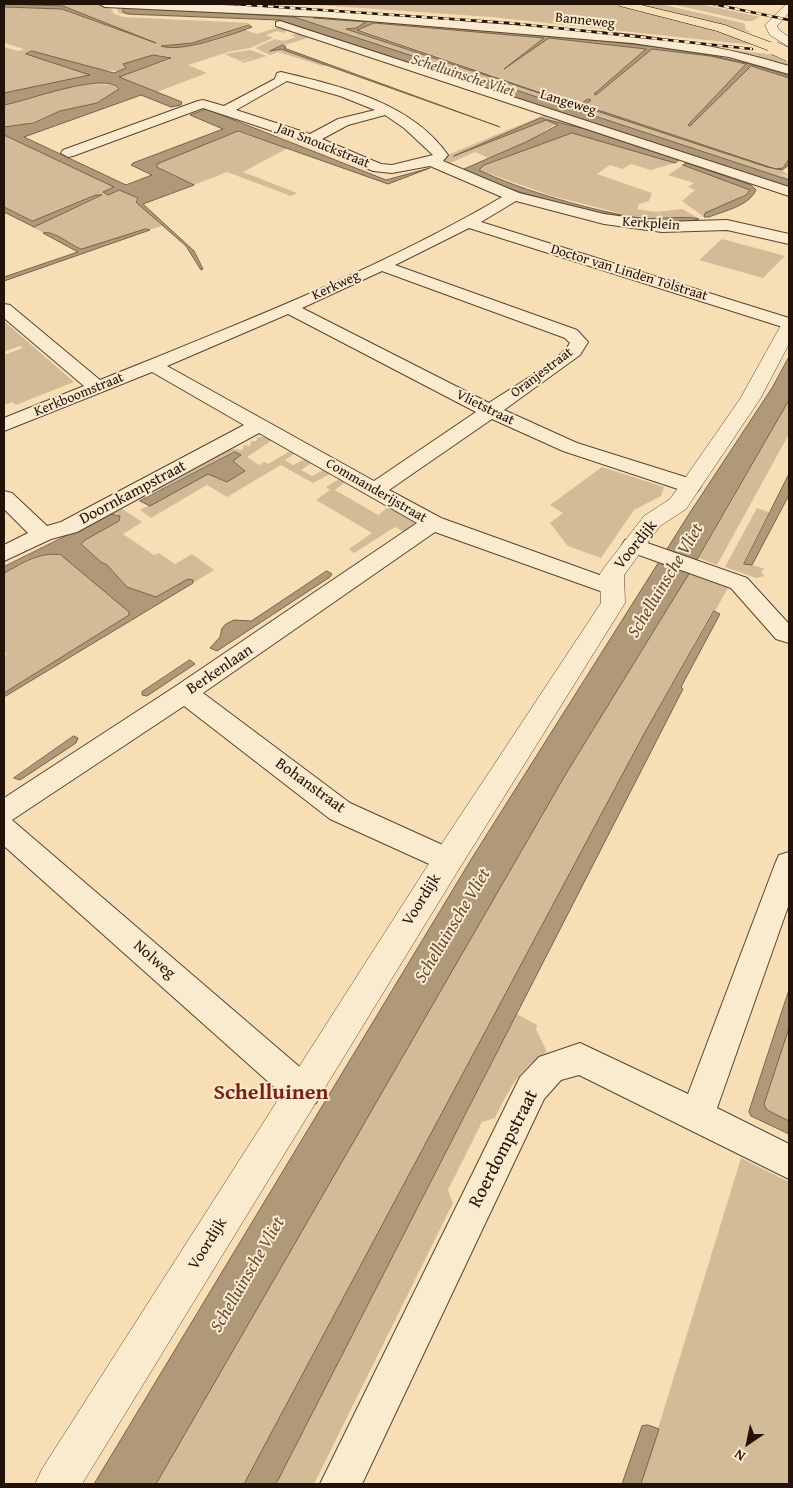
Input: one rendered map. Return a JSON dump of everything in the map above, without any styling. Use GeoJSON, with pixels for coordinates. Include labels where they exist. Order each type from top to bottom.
{"type":"FeatureCollection","features":[{"type":"Feature","properties":{"kind":"main road"},"geometry":{"type":"LineString","coordinates":[[624,4],[721,28],[789,55]]}},
{"type":"Feature","properties":{"kind":"street","name":"Banneweg"},"geometry":{"type":"LineString","coordinates":[[105,4],[309,13],[556,33],[708,50],[743,57],[789,70]]}},
{"type":"Feature","properties":{"kind":"street"},"geometry":{"type":"LineString","coordinates":[[789,7],[771,25],[774,32],[789,43]]}},
{"type":"Feature","properties":{"kind":"street","name":"Langeweg"},"geometry":{"type":"LineString","coordinates":[[280,24],[789,192]]}},
{"type":"Feature","properties":{"kind":"street"},"geometry":{"type":"LineString","coordinates":[[225,111],[282,80],[281,76],[336,90],[404,121],[441,155],[433,162],[514,196]]}},
{"type":"Feature","properties":{"kind":"street","name":"Jan Snouckstraat"},"geometry":{"type":"LineString","coordinates":[[68,153],[203,104],[311,139],[378,168],[392,169],[426,161],[433,162]]}},
{"type":"Feature","properties":{"kind":"street"},"geometry":{"type":"LineString","coordinates":[[311,139],[343,122],[385,111]]}},
{"type":"Feature","properties":{"kind":"street","name":"Kerkweg"},"geometry":{"type":"LineString","coordinates":[[154,366],[381,265],[469,223],[514,196]]}},
{"type":"Feature","properties":{"kind":"street","name":"Kerkplein"},"geometry":{"type":"LineString","coordinates":[[514,196],[604,220],[640,226],[728,225],[789,239]]}},
{"type":"Feature","properties":{"kind":"street","name":"Doctor van Linden Tolstraat"},"geometry":{"type":"LineString","coordinates":[[469,223],[789,325]]}},
{"type":"Feature","properties":{"kind":"street","name":"Oranjestraat"},"geometry":{"type":"LineString","coordinates":[[376,489],[552,369],[574,350],[579,342],[571,334],[381,265]]}},
{"type":"Feature","properties":{"kind":"street","name":"Vlietstraat"},"geometry":{"type":"LineString","coordinates":[[288,308],[490,411],[570,446],[691,486]]}},
{"type":"Feature","properties":{"kind":"street"},"geometry":{"type":"LineString","coordinates":[[4,309],[98,388]]}},
{"type":"Feature","properties":{"kind":"street","name":"Voordijk"},"geometry":{"type":"LineString","coordinates":[[57,1484],[448,860],[613,603],[612,574],[645,549],[652,521],[678,504],[691,486],[750,398],[789,325]]}},
{"type":"Feature","properties":{"kind":"street","name":"Kerkboomstraat"},"geometry":{"type":"LineString","coordinates":[[4,425],[154,366]]}},
{"type":"Feature","properties":{"kind":"street","name":"Commanderijstraat"},"geometry":{"type":"LineString","coordinates":[[154,366],[376,489],[433,523],[611,586]]}},
{"type":"Feature","properties":{"kind":"street","name":"Doornkampstraat"},"geometry":{"type":"LineString","coordinates":[[4,554],[43,534],[69,528],[259,425]]}},
{"type":"Feature","properties":{"kind":"street"},"geometry":{"type":"LineString","coordinates":[[4,498],[43,534]]}},
{"type":"Feature","properties":{"kind":"street","name":"Berkenlaan"},"geometry":{"type":"LineString","coordinates":[[4,812],[186,693],[433,523]]}},
{"type":"Feature","properties":{"kind":"street"},"geometry":{"type":"LineString","coordinates":[[645,549],[739,583],[784,633],[789,635]]}},
{"type":"Feature","properties":{"kind":"street","name":"Bohanstraat"},"geometry":{"type":"LineString","coordinates":[[186,693],[340,811],[448,860]]}},
{"type":"Feature","properties":{"kind":"street","name":"Nolweg"},"geometry":{"type":"LineString","coordinates":[[4,829],[304,1092]]}},
{"type":"Feature","properties":{"kind":"street"},"geometry":{"type":"LineString","coordinates":[[696,1116],[789,864]]}},
{"type":"Feature","properties":{"kind":"street","name":"Roerdompstraat"},"geometry":{"type":"LineString","coordinates":[[341,1484],[532,1088],[551,1068],[580,1059],[789,1162]]}},
{"type":"Feature","properties":{"kind":"shaded area"},"geometry":{"type":"Polygon","coordinates":[[[4,4],[109,5],[114,14],[124,17],[250,23],[192,43],[161,46],[164,47],[215,41],[245,30],[257,34],[282,26],[288,29],[284,33],[277,31],[266,35],[273,38],[250,48],[228,52],[188,65],[207,73],[157,92],[119,77],[171,59],[155,55],[119,71],[99,70],[82,78],[4,93],[4,47],[18,51],[24,49],[4,43],[4,7],[62,9],[156,43],[63,6],[4,4]]]}},
{"type":"Feature","properties":{"kind":"shaded area"},"geometry":{"type":"Polygon","coordinates":[[[303,4],[613,4],[715,29],[762,46],[491,17],[303,4]]]}},
{"type":"Feature","properties":{"kind":"shaded area"},"geometry":{"type":"Polygon","coordinates":[[[634,4],[660,4],[739,22],[745,24],[745,29],[752,33],[634,4]]]}},
{"type":"Feature","properties":{"kind":"shaded area"},"geometry":{"type":"Polygon","coordinates":[[[671,4],[700,4],[760,17],[752,21],[746,21],[671,4]]]}},
{"type":"Feature","properties":{"kind":"shaded area"},"geometry":{"type":"Polygon","coordinates":[[[115,5],[374,20],[595,38],[661,45],[742,60],[669,48],[419,24],[314,18],[366,22],[356,28],[346,29],[551,97],[553,96],[357,29],[374,23],[544,38],[504,69],[549,38],[647,49],[594,94],[596,95],[652,49],[710,56],[746,64],[688,125],[690,126],[749,67],[761,68],[789,78],[789,159],[785,166],[780,169],[588,107],[585,103],[591,99],[579,103],[563,100],[782,170],[789,176],[778,174],[789,178],[789,180],[294,17],[124,7],[123,12],[128,14],[283,21],[129,15],[119,13],[115,5]]]}},
{"type":"Feature","properties":{"kind":"shaded area"},"geometry":{"type":"Polygon","coordinates":[[[304,33],[313,36],[270,50],[281,49],[326,65],[323,66],[278,52],[270,55],[255,48],[275,39],[284,41],[296,37],[291,35],[304,33]]]}},
{"type":"Feature","properties":{"kind":"shaded area"},"geometry":{"type":"Polygon","coordinates":[[[641,39],[784,56],[789,59],[789,67],[720,51],[641,39]]]}},
{"type":"Feature","properties":{"kind":"shaded area"},"geometry":{"type":"Polygon","coordinates":[[[250,50],[267,56],[243,63],[241,62],[255,57],[241,61],[224,54],[250,50]]]}},
{"type":"Feature","properties":{"kind":"shaded area"},"geometry":{"type":"Polygon","coordinates":[[[742,60],[758,64],[789,73],[789,76],[742,60]]]}},
{"type":"Feature","properties":{"kind":"shaded area"},"geometry":{"type":"Polygon","coordinates":[[[87,84],[112,85],[119,89],[97,103],[60,111],[25,125],[4,127],[4,105],[66,87],[87,84]]]}},
{"type":"Feature","properties":{"kind":"shaded area"},"geometry":{"type":"Polygon","coordinates":[[[544,115],[682,159],[679,160],[545,118],[454,157],[545,120],[558,123],[526,142],[488,158],[475,152],[450,163],[440,158],[544,115]]]}},
{"type":"Feature","properties":{"kind":"shaded area"},"geometry":{"type":"Polygon","coordinates":[[[234,131],[288,148],[243,172],[297,193],[291,196],[227,172],[194,185],[157,166],[157,164],[234,131]]]}},
{"type":"Feature","properties":{"kind":"shaded area"},"geometry":{"type":"Polygon","coordinates":[[[569,134],[579,134],[675,163],[651,170],[631,164],[622,169],[610,165],[597,174],[652,193],[649,201],[639,204],[637,209],[656,212],[682,209],[698,218],[656,219],[631,216],[552,196],[479,170],[484,165],[569,134]]]}},
{"type":"Feature","properties":{"kind":"shaded area"},"geometry":{"type":"Polygon","coordinates":[[[4,135],[138,198],[136,202],[162,226],[81,249],[53,233],[44,233],[32,227],[102,196],[96,195],[32,221],[4,207],[4,135]]]}},
{"type":"Feature","properties":{"kind":"shaded area"},"geometry":{"type":"Polygon","coordinates":[[[683,165],[747,187],[750,192],[703,216],[682,201],[695,190],[688,187],[694,183],[668,175],[683,165]]]}},
{"type":"Feature","properties":{"kind":"shaded area"},"geometry":{"type":"Polygon","coordinates":[[[722,239],[785,256],[763,278],[699,260],[722,239]]]}},
{"type":"Feature","properties":{"kind":"shaded area"},"geometry":{"type":"Polygon","coordinates":[[[4,321],[74,382],[16,405],[12,402],[4,405],[4,355],[23,348],[19,346],[4,352],[4,321]]]}},
{"type":"Feature","properties":{"kind":"shaded area"},"geometry":{"type":"Polygon","coordinates":[[[789,400],[789,434],[717,565],[699,558],[789,400]]]}},
{"type":"Feature","properties":{"kind":"shaded area"},"geometry":{"type":"Polygon","coordinates":[[[258,437],[274,439],[247,457],[259,465],[264,462],[268,464],[292,450],[297,452],[285,460],[293,465],[307,458],[313,462],[301,470],[312,476],[325,469],[332,473],[313,483],[281,465],[227,497],[207,485],[151,518],[140,510],[205,475],[211,474],[227,482],[244,469],[233,461],[241,455],[235,452],[130,504],[125,501],[223,448],[242,450],[244,445],[250,446],[251,441],[256,441],[258,437]]]}},
{"type":"Feature","properties":{"kind":"shaded area"},"geometry":{"type":"Polygon","coordinates":[[[602,467],[664,487],[661,496],[634,510],[601,558],[568,546],[550,523],[563,513],[550,505],[602,467]]]}},
{"type":"Feature","properties":{"kind":"shaded area"},"geometry":{"type":"Polygon","coordinates":[[[341,478],[347,481],[335,490],[378,515],[390,506],[416,522],[409,535],[395,527],[354,553],[349,549],[372,533],[316,500],[330,490],[326,487],[341,478]]]}},
{"type":"Feature","properties":{"kind":"shaded area"},"geometry":{"type":"Polygon","coordinates":[[[121,508],[142,522],[123,534],[154,555],[159,553],[175,564],[192,554],[214,570],[193,583],[194,581],[156,597],[127,587],[107,565],[81,544],[119,521],[117,514],[110,514],[121,508]]]}},
{"type":"Feature","properties":{"kind":"shaded area"},"geometry":{"type":"Polygon","coordinates":[[[757,508],[769,512],[744,562],[765,569],[761,571],[764,576],[756,578],[725,567],[757,508]]]}},
{"type":"Feature","properties":{"kind":"shaded area"},"geometry":{"type":"Polygon","coordinates":[[[52,554],[67,558],[129,612],[129,615],[4,693],[4,656],[7,654],[4,651],[4,573],[38,557],[52,554]]]}},
{"type":"Feature","properties":{"kind":"shaded area"},"geometry":{"type":"Polygon","coordinates":[[[690,572],[729,586],[715,611],[712,612],[644,734],[244,1484],[156,1484],[567,772],[690,572]]]}},
{"type":"Feature","properties":{"kind":"shaded area"},"geometry":{"type":"Polygon","coordinates":[[[517,1014],[537,1025],[536,1029],[547,1052],[522,1072],[510,1089],[495,1118],[482,1122],[448,1190],[453,1203],[314,1484],[276,1484],[517,1014]]]}},
{"type":"Feature","properties":{"kind":"shaded area"},"geometry":{"type":"Polygon","coordinates":[[[789,1028],[789,1121],[767,1110],[764,1104],[789,1028]]]}},
{"type":"Feature","properties":{"kind":"shaded area"},"geometry":{"type":"Polygon","coordinates":[[[741,1158],[789,1182],[789,1484],[641,1484],[741,1158]]]}},
{"type":"Feature","properties":{"kind":"water"},"geometry":{"type":"Polygon","coordinates":[[[4,4],[63,6],[156,43],[62,9],[4,7],[4,4]]]}},
{"type":"Feature","properties":{"kind":"water","name":"Schelluinsche Vliet"},"geometry":{"type":"Polygon","coordinates":[[[124,7],[294,17],[789,180],[789,188],[279,20],[128,14],[123,12],[124,7]]]}},
{"type":"Feature","properties":{"kind":"water"},"geometry":{"type":"Polygon","coordinates":[[[314,18],[510,32],[656,47],[709,55],[736,61],[789,76],[789,78],[751,66],[690,126],[688,125],[746,64],[710,56],[652,49],[596,95],[594,94],[646,49],[549,38],[504,69],[544,38],[374,23],[357,30],[553,97],[551,97],[346,29],[356,28],[366,22],[314,18]]]}},
{"type":"Feature","properties":{"kind":"water"},"geometry":{"type":"Polygon","coordinates":[[[249,25],[252,27],[206,42],[170,48],[161,46],[192,43],[249,25]]]}},
{"type":"Feature","properties":{"kind":"water"},"geometry":{"type":"Polygon","coordinates":[[[283,45],[286,47],[284,48],[500,127],[281,49],[270,51],[283,45]]]}},
{"type":"Feature","properties":{"kind":"water"},"geometry":{"type":"Polygon","coordinates":[[[32,51],[114,73],[126,68],[123,64],[153,55],[171,58],[119,77],[182,102],[181,105],[171,107],[141,95],[24,137],[126,185],[152,175],[131,165],[133,163],[223,129],[190,115],[206,109],[386,180],[430,168],[388,184],[238,131],[157,164],[157,167],[194,185],[143,204],[194,251],[203,269],[201,270],[186,246],[136,202],[138,198],[119,190],[108,195],[103,192],[114,187],[4,135],[4,127],[33,123],[60,111],[97,103],[119,89],[111,84],[82,85],[4,105],[4,93],[90,75],[26,54],[32,51]]]}},
{"type":"Feature","properties":{"kind":"water"},"geometry":{"type":"Polygon","coordinates":[[[589,99],[591,100],[585,105],[589,107],[774,168],[563,100],[581,103],[589,99]]]}},
{"type":"Feature","properties":{"kind":"water"},"geometry":{"type":"Polygon","coordinates":[[[541,118],[585,129],[679,160],[675,163],[572,133],[484,165],[479,170],[536,192],[602,211],[641,218],[687,217],[699,219],[679,222],[616,216],[511,189],[483,179],[464,169],[526,142],[558,125],[546,120],[454,156],[541,118]]]}},
{"type":"Feature","properties":{"kind":"water"},"geometry":{"type":"Polygon","coordinates":[[[789,159],[789,165],[782,170],[777,169],[783,168],[789,159]]]}},
{"type":"Feature","properties":{"kind":"water"},"geometry":{"type":"Polygon","coordinates":[[[687,163],[751,185],[756,190],[753,196],[742,204],[709,217],[704,217],[705,213],[746,195],[750,190],[683,165],[687,163]]]}},
{"type":"Feature","properties":{"kind":"water"},"geometry":{"type":"Polygon","coordinates":[[[96,195],[102,195],[34,227],[4,212],[4,207],[32,221],[96,195]]]}},
{"type":"Feature","properties":{"kind":"water"},"geometry":{"type":"Polygon","coordinates":[[[146,229],[150,230],[4,281],[4,277],[78,252],[43,233],[57,236],[81,249],[146,229]]]}},
{"type":"Feature","properties":{"kind":"water","name":"Schelluinsche Vliet"},"geometry":{"type":"Polygon","coordinates":[[[789,357],[789,400],[690,572],[567,772],[156,1484],[94,1484],[472,858],[691,511],[772,388],[789,357]]]}},
{"type":"Feature","properties":{"kind":"water"},"geometry":{"type":"Polygon","coordinates":[[[235,452],[241,455],[233,461],[245,471],[227,482],[208,474],[150,506],[140,501],[235,452]]]}},
{"type":"Feature","properties":{"kind":"water"},"geometry":{"type":"Polygon","coordinates":[[[789,474],[789,495],[752,565],[744,564],[789,474]]]}},
{"type":"Feature","properties":{"kind":"water"},"geometry":{"type":"Polygon","coordinates":[[[110,514],[120,516],[119,521],[81,544],[107,565],[127,587],[156,597],[188,579],[193,580],[193,583],[4,697],[4,693],[129,615],[129,612],[61,555],[53,554],[38,557],[4,573],[4,567],[110,514]]]}},
{"type":"Feature","properties":{"kind":"water"},"geometry":{"type":"Polygon","coordinates":[[[327,571],[332,574],[330,577],[217,651],[210,648],[220,637],[222,628],[226,624],[234,620],[251,621],[327,571]]]}},
{"type":"Feature","properties":{"kind":"water"},"geometry":{"type":"Polygon","coordinates":[[[714,611],[720,614],[681,687],[683,689],[276,1484],[244,1484],[644,734],[714,611]]]}},
{"type":"Feature","properties":{"kind":"water"},"geometry":{"type":"Polygon","coordinates":[[[190,660],[195,664],[147,696],[142,695],[142,692],[190,660]]]}},
{"type":"Feature","properties":{"kind":"water"},"geometry":{"type":"Polygon","coordinates":[[[74,736],[78,738],[76,743],[20,780],[14,778],[74,736]]]}},
{"type":"Feature","properties":{"kind":"water"},"geometry":{"type":"Polygon","coordinates":[[[789,990],[789,1028],[764,1104],[767,1110],[789,1121],[789,1134],[751,1116],[749,1112],[789,990]]]}},
{"type":"Feature","properties":{"kind":"water"},"geometry":{"type":"Polygon","coordinates":[[[648,1425],[659,1429],[641,1484],[622,1484],[642,1426],[648,1425]]]}},
{"type":"Feature","properties":{"kind":"railway"},"geometry":{"type":"LineString","coordinates":[[235,4],[510,23],[752,49]]}},
{"type":"Feature","properties":{"kind":"railway"},"geometry":{"type":"LineString","coordinates":[[713,4],[789,20]]}},
{"type":"Feature","properties":{"kind":"district","name":"Schelluinen"},"geometry":{"type":"Point","coordinates":[271,1093]}}]}
